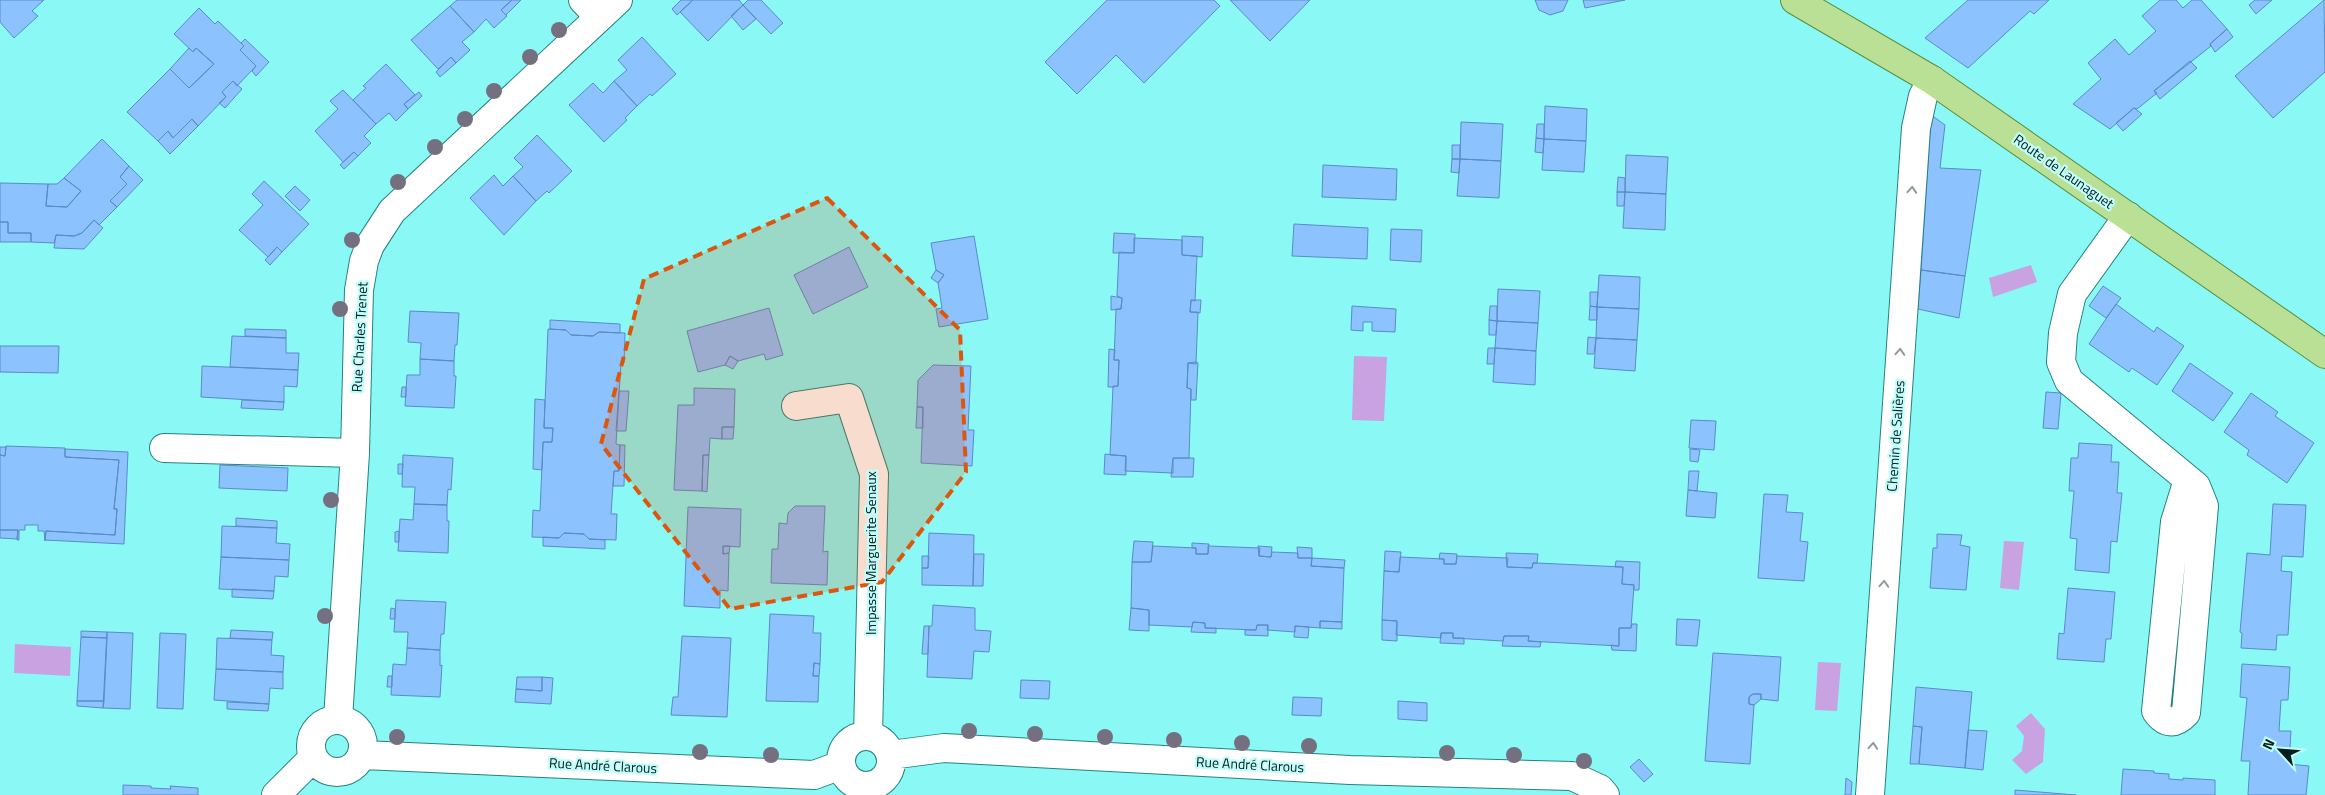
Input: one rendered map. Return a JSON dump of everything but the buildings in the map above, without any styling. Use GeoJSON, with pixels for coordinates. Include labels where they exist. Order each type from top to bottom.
{"type":"FeatureCollection","features":[{"type":"Feature","properties":{"kind":"main road","name":"Route de Launaguet"},"geometry":{"type":"LineString","coordinates":[[1795,0],[1932,80],[2325,354]]}},
{"type":"Feature","properties":{"kind":"street","name":"Rue Charles Trenet"},"geometry":{"type":"LineString","coordinates":[[338,719],[355,453],[359,290],[364,262],[370,246],[392,211],[600,6]]}},
{"type":"Feature","properties":{"kind":"street","name":"Chemin de Salières"},"geometry":{"type":"LineString","coordinates":[[1870,795],[1916,128],[1923,96],[1932,80]]}},
{"type":"Feature","properties":{"kind":"street"},"geometry":{"type":"LineString","coordinates":[[2128,216],[2072,294],[2063,333],[2061,362],[2069,381],[2188,480],[2200,493],[2204,506],[2186,713],[2178,721],[2170,722],[2161,719],[2156,711],[2175,522],[2188,480]]}},
{"type":"Feature","properties":{"kind":"street","name":"Impasse Marguerite Senaux"},"geometry":{"type":"LineString","coordinates":[[796,406],[849,398],[874,474],[868,736]]}},
{"type":"Feature","properties":{"kind":"street"},"geometry":{"type":"LineString","coordinates":[[164,448],[355,453]]}},
{"type":"Feature","properties":{"kind":"street"},"geometry":{"type":"LineString","coordinates":[[338,719],[353,724],[363,738],[363,755],[350,771],[329,773],[312,759],[310,741],[320,725],[338,719]]}},
{"type":"Feature","properties":{"kind":"street"},"geometry":{"type":"LineString","coordinates":[[868,736],[877,738],[885,744],[890,755],[890,769],[880,782],[867,791],[845,774],[841,765],[842,753],[853,740],[868,736]]}},
{"type":"Feature","properties":{"kind":"street","name":"Rue André Clarous"},"geometry":{"type":"LineString","coordinates":[[890,755],[944,748],[1350,770],[1572,776],[1600,789],[1606,795]]}},
{"type":"Feature","properties":{"kind":"street","name":"Rue André Clarous"},"geometry":{"type":"LineString","coordinates":[[363,755],[814,775],[841,765]]}},
{"type":"Feature","properties":{"kind":"street"},"geometry":{"type":"LineString","coordinates":[[276,795],[312,759]]}},
{"type":"Feature","properties":{"kind":"highlighted area"},"geometry":{"type":"Polygon","coordinates":[[[827,198],[960,330],[966,472],[882,582],[730,609],[601,444],[644,279],[827,198]]]}},
{"type":"Feature","properties":{"kind":"shaded area"},"geometry":{"type":"Polygon","coordinates":[[[2031,265],[2037,282],[1993,297],[1989,278],[2031,265]]]}},
{"type":"Feature","properties":{"kind":"shaded area"},"geometry":{"type":"Polygon","coordinates":[[[1354,356],[1387,357],[1384,421],[1352,420],[1354,356]]]}},
{"type":"Feature","properties":{"kind":"shaded area"},"geometry":{"type":"Polygon","coordinates":[[[2004,541],[2024,542],[2019,590],[2000,588],[2004,541]]]}},
{"type":"Feature","properties":{"kind":"shaded area"},"geometry":{"type":"Polygon","coordinates":[[[15,644],[71,647],[70,676],[14,673],[15,644]]]}},
{"type":"Feature","properties":{"kind":"shaded area"},"geometry":{"type":"Polygon","coordinates":[[[1818,662],[1841,663],[1837,711],[1815,710],[1818,662]]]}},
{"type":"Feature","properties":{"kind":"shaded area"},"geometry":{"type":"Polygon","coordinates":[[[2031,713],[2045,729],[2043,762],[2026,774],[2012,760],[2022,751],[2024,736],[2016,726],[2031,713]]]}}]}
